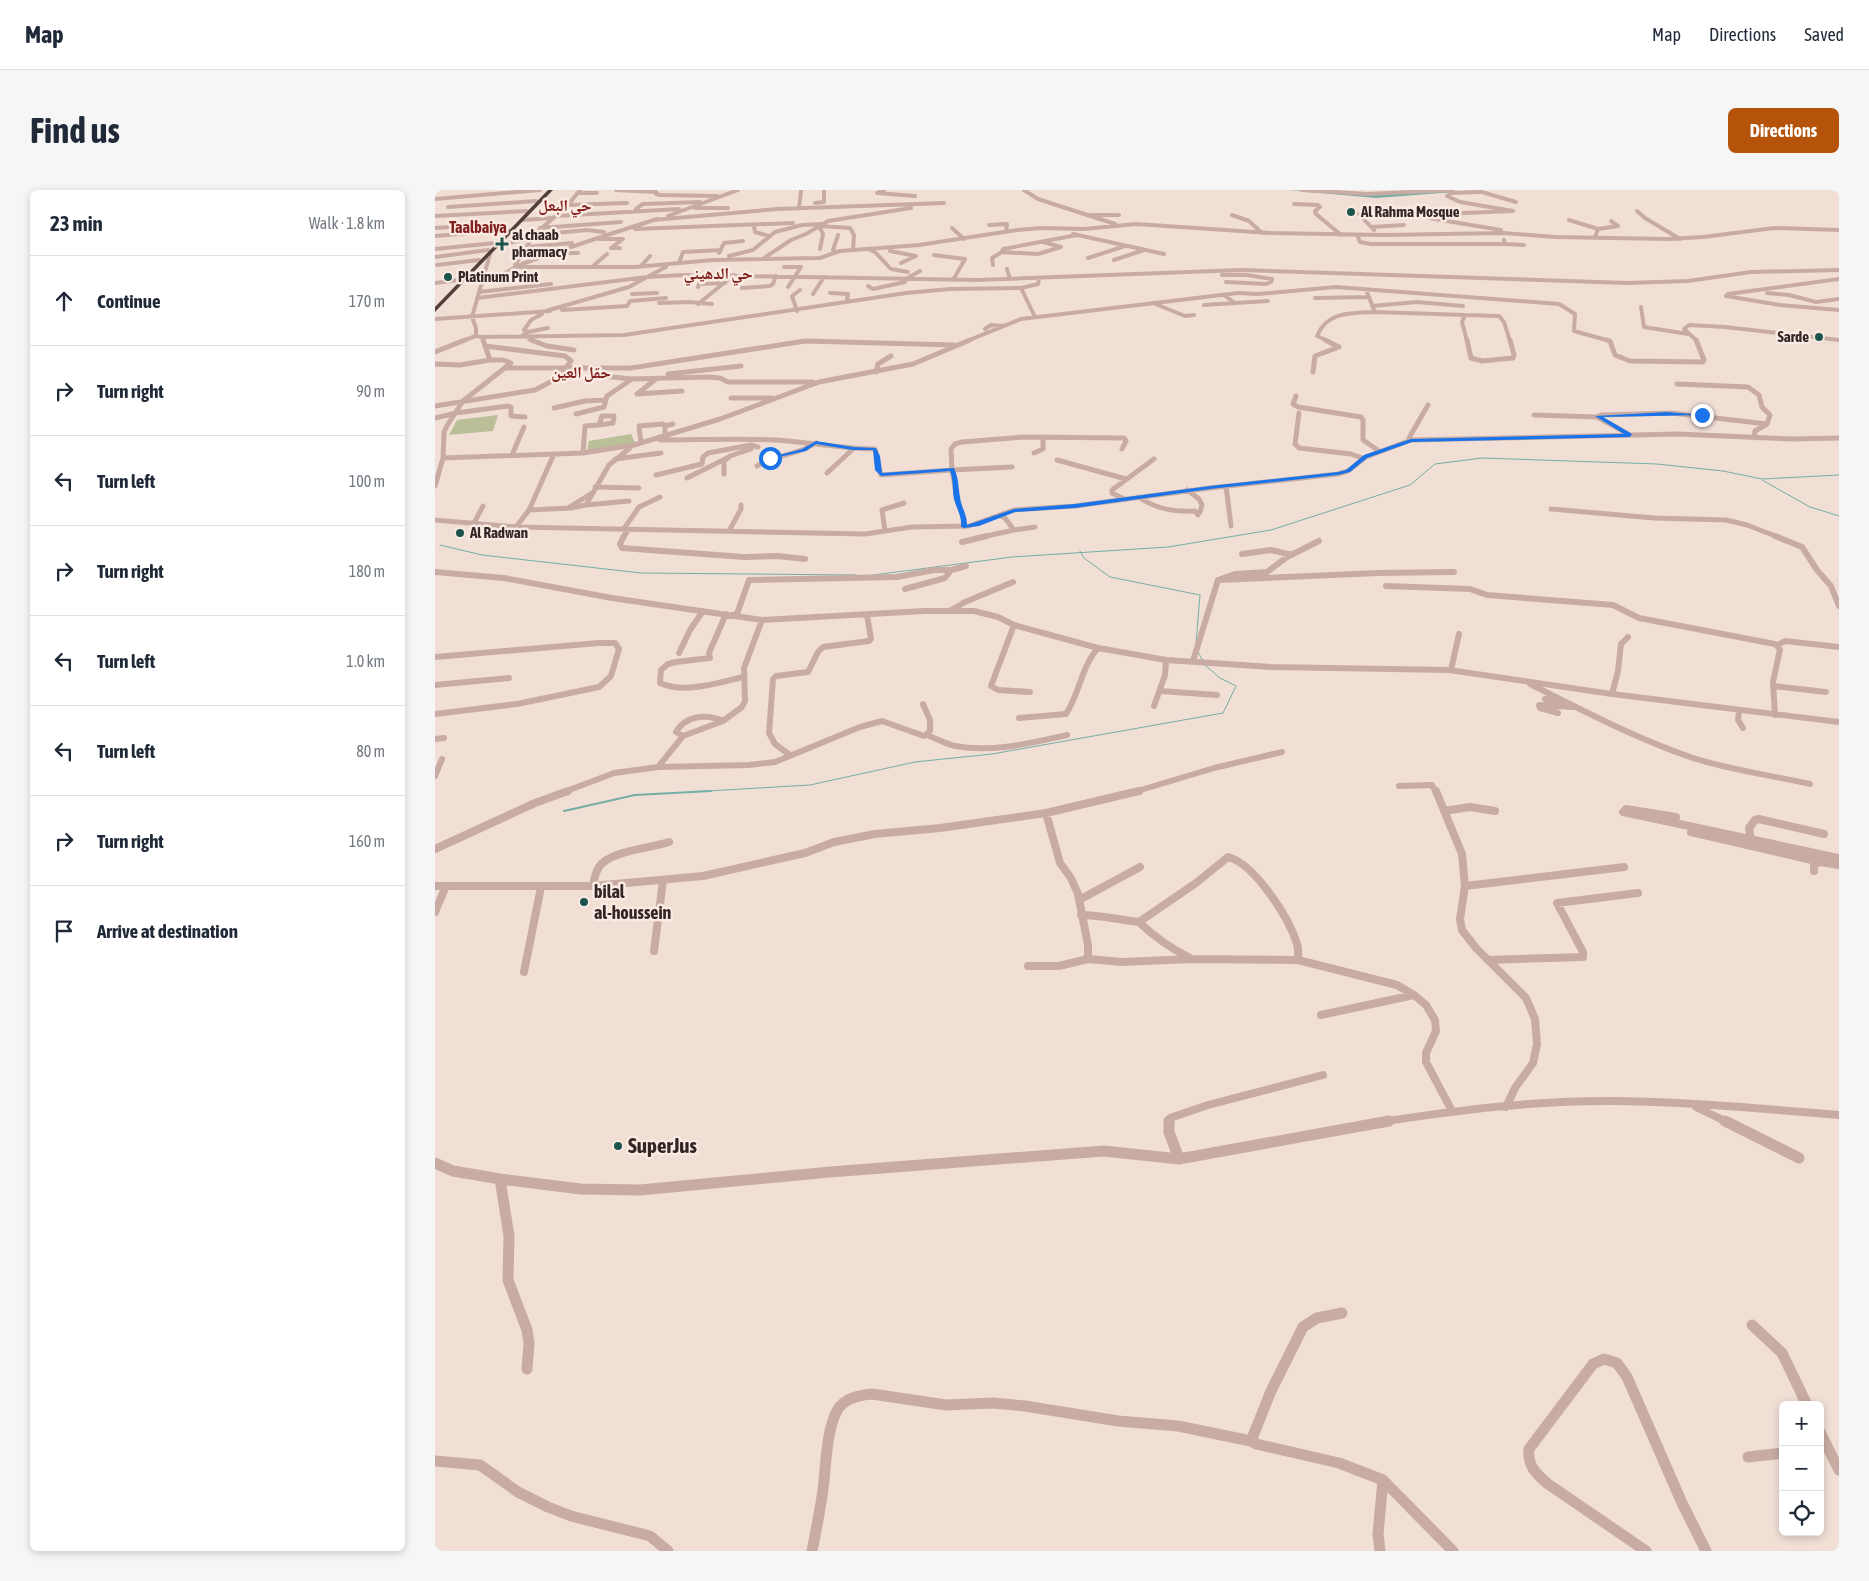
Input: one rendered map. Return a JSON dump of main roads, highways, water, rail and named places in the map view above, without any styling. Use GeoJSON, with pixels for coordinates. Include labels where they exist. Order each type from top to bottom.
{"type":"FeatureCollection","features":[{"type":"Feature","properties":{"kind":"highway"},"geometry":{"type":"LineString","coordinates":[[435,304],[549,190]]}},
{"type":"Feature","properties":{"kind":"highway"},"geometry":{"type":"LineString","coordinates":[[497,243],[523,220],[549,190]]}},
{"type":"Feature","properties":{"kind":"highway"},"geometry":{"type":"LineString","coordinates":[[435,310],[477,263]]}},
{"type":"Feature","properties":{"kind":"waterway"},"geometry":{"type":"LineString","coordinates":[[1289,190],[1376,196],[1465,191]]}},
{"type":"Feature","properties":{"kind":"waterway"},"geometry":{"type":"LineString","coordinates":[[1081,553],[1168,547],[1271,530],[1410,485],[1435,464],[1482,458],[1657,464],[1723,471],[1762,479],[1839,475]]}},
{"type":"Feature","properties":{"kind":"waterway"},"geometry":{"type":"LineString","coordinates":[[1762,480],[1810,507],[1839,516]]}},
{"type":"Feature","properties":{"kind":"waterway"},"geometry":{"type":"LineString","coordinates":[[440,545],[482,555],[641,573],[856,575]]}},
{"type":"Feature","properties":{"kind":"waterway"},"geometry":{"type":"LineString","coordinates":[[873,575],[1012,557],[1081,553]]}},
{"type":"Feature","properties":{"kind":"waterway"},"geometry":{"type":"LineString","coordinates":[[1081,553],[1084,558],[1110,577],[1200,595],[1196,643]]}},
{"type":"Feature","properties":{"kind":"waterway"},"geometry":{"type":"LineString","coordinates":[[1198,652],[1203,661]]}},
{"type":"Feature","properties":{"kind":"waterway"},"geometry":{"type":"LineString","coordinates":[[690,792],[810,785],[915,762],[992,754],[1223,713],[1236,686],[1220,678],[1205,665]]}},
{"type":"Feature","properties":{"kind":"waterway"},"geometry":{"type":"LineString","coordinates":[[564,811],[635,795],[711,791]]}},
{"type":"Feature","properties":{"kind":"place","name":"Al Rahma Mosque"},"geometry":{"type":"Point","coordinates":[1351,212]}},
{"type":"Feature","properties":{"kind":"place","name":"al chaab pharmacy"},"geometry":{"type":"Point","coordinates":[502,244]}},
{"type":"Feature","properties":{"kind":"place","name":"Platinum Print"},"geometry":{"type":"Point","coordinates":[448,277]}},
{"type":"Feature","properties":{"kind":"place","name":"Sarde"},"geometry":{"type":"Point","coordinates":[1819,337]}},
{"type":"Feature","properties":{"kind":"place","name":"Al Radwan"},"geometry":{"type":"Point","coordinates":[460,533]}},
{"type":"Feature","properties":{"kind":"place","name":"bilal al-houssein"},"geometry":{"type":"Point","coordinates":[584,902]}},
{"type":"Feature","properties":{"kind":"place","name":"SuperJus"},"geometry":{"type":"Point","coordinates":[618,1146]}},
{"type":"Feature","properties":{"kind":"district","name":"حي البعل"},"geometry":{"type":"Point","coordinates":[565,205]}},
{"type":"Feature","properties":{"kind":"district","name":"Taalbaiya"},"geometry":{"type":"Point","coordinates":[478,227]}},
{"type":"Feature","properties":{"kind":"district","name":"حي الدهيني"},"geometry":{"type":"Point","coordinates":[718,273]}},
{"type":"Feature","properties":{"kind":"district","name":"حقل العين"},"geometry":{"type":"Point","coordinates":[581,372]}}]}
